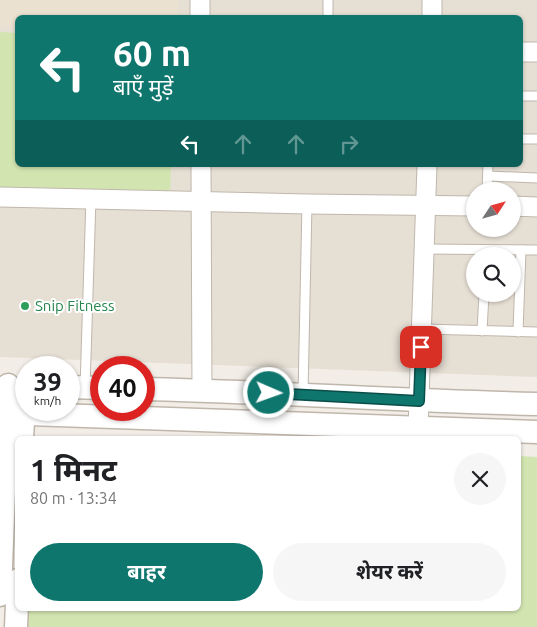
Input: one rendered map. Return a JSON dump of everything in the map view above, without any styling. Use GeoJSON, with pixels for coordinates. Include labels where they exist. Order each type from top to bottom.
{"type":"FeatureCollection","features":[{"type":"Feature","properties":{"kind":"street"},"geometry":{"type":"LineString","coordinates":[[200,0],[200,15]]}},
{"type":"Feature","properties":{"kind":"street"},"geometry":{"type":"LineString","coordinates":[[432,0],[432,15]]}},
{"type":"Feature","properties":{"kind":"street"},"geometry":{"type":"LineString","coordinates":[[523,52],[537,52]]}},
{"type":"Feature","properties":{"kind":"street"},"geometry":{"type":"LineString","coordinates":[[201,167],[202,390]]}},
{"type":"Feature","properties":{"kind":"street"},"geometry":{"type":"LineString","coordinates":[[418,429],[427,167]]}},
{"type":"Feature","properties":{"kind":"street"},"geometry":{"type":"LineString","coordinates":[[0,197],[466,206]]}},
{"type":"Feature","properties":{"kind":"street"},"geometry":{"type":"LineString","coordinates":[[521,206],[537,207]]}},
{"type":"Feature","properties":{"kind":"street"},"geometry":{"type":"LineString","coordinates":[[0,595],[10,413],[15,385]]}},
{"type":"Feature","properties":{"kind":"street"},"geometry":{"type":"LineString","coordinates":[[155,389],[419,401],[537,404]]}},
{"type":"Feature","properties":{"kind":"street"},"geometry":{"type":"LineString","coordinates":[[10,413],[418,429],[447,434],[514,435],[537,432]]}},
{"type":"Feature","properties":{"kind":"street"},"geometry":{"type":"LineString","coordinates":[[10,413],[21,436]]}},
{"type":"Feature","properties":{"kind":"street"},"geometry":{"type":"LineString","coordinates":[[16,627],[17,611]]}},
{"type":"Feature","properties":{"kind":"lane"},"geometry":{"type":"LineString","coordinates":[[328,0],[328,15]]}},
{"type":"Feature","properties":{"kind":"lane"},"geometry":{"type":"LineString","coordinates":[[523,96],[537,96]]}},
{"type":"Feature","properties":{"kind":"lane"},"geometry":{"type":"LineString","coordinates":[[523,138],[537,139]]}},
{"type":"Feature","properties":{"kind":"lane"},"geometry":{"type":"LineString","coordinates":[[488,167],[488,182]]}},
{"type":"Feature","properties":{"kind":"lane"},"geometry":{"type":"LineString","coordinates":[[488,176],[537,178]]}},
{"type":"Feature","properties":{"kind":"lane"},"geometry":{"type":"LineString","coordinates":[[85,388],[91,198]]}},
{"type":"Feature","properties":{"kind":"lane"},"geometry":{"type":"LineString","coordinates":[[303,395],[307,204]]}},
{"type":"Feature","properties":{"kind":"lane"},"geometry":{"type":"LineString","coordinates":[[424,249],[466,252]]}},
{"type":"Feature","properties":{"kind":"lane"},"geometry":{"type":"LineString","coordinates":[[521,250],[537,250]]}},
{"type":"Feature","properties":{"kind":"lane"},"geometry":{"type":"LineString","coordinates":[[482,331],[484,302]]}},
{"type":"Feature","properties":{"kind":"lane"},"geometry":{"type":"LineString","coordinates":[[518,332],[519,302]]}},
{"type":"Feature","properties":{"kind":"lane"},"geometry":{"type":"LineString","coordinates":[[422,329],[537,332]]}},
{"type":"Feature","properties":{"kind":"shaded area"},"geometry":{"type":"Polygon","coordinates":[[[0,0],[537,0],[537,377],[155,363],[155,356],[90,356],[90,360],[80,360],[80,356],[0,357],[0,0]]]}},
{"type":"Feature","properties":{"kind":"shaded area"},"geometry":{"type":"Polygon","coordinates":[[[0,0],[178,0],[177,15],[15,15],[15,28],[0,27],[0,0]]]}},
{"type":"Feature","properties":{"kind":"green space"},"geometry":{"type":"Polygon","coordinates":[[[0,32],[15,33],[15,167],[171,167],[170,193],[0,187],[0,32]]]}},
{"type":"Feature","properties":{"kind":"green space"},"geometry":{"type":"Polygon","coordinates":[[[521,456],[537,457],[537,627],[20,627],[21,611],[521,611],[521,456]]]}},
{"type":"Feature","properties":{"kind":"place","name":"Snip Fitness"},"geometry":{"type":"Point","coordinates":[25,306]}},
{"type":"Feature","properties":{"kind":"route"},"geometry":{"type":"LineString","coordinates":[[269,393],[419,401],[421,347]]}}]}
